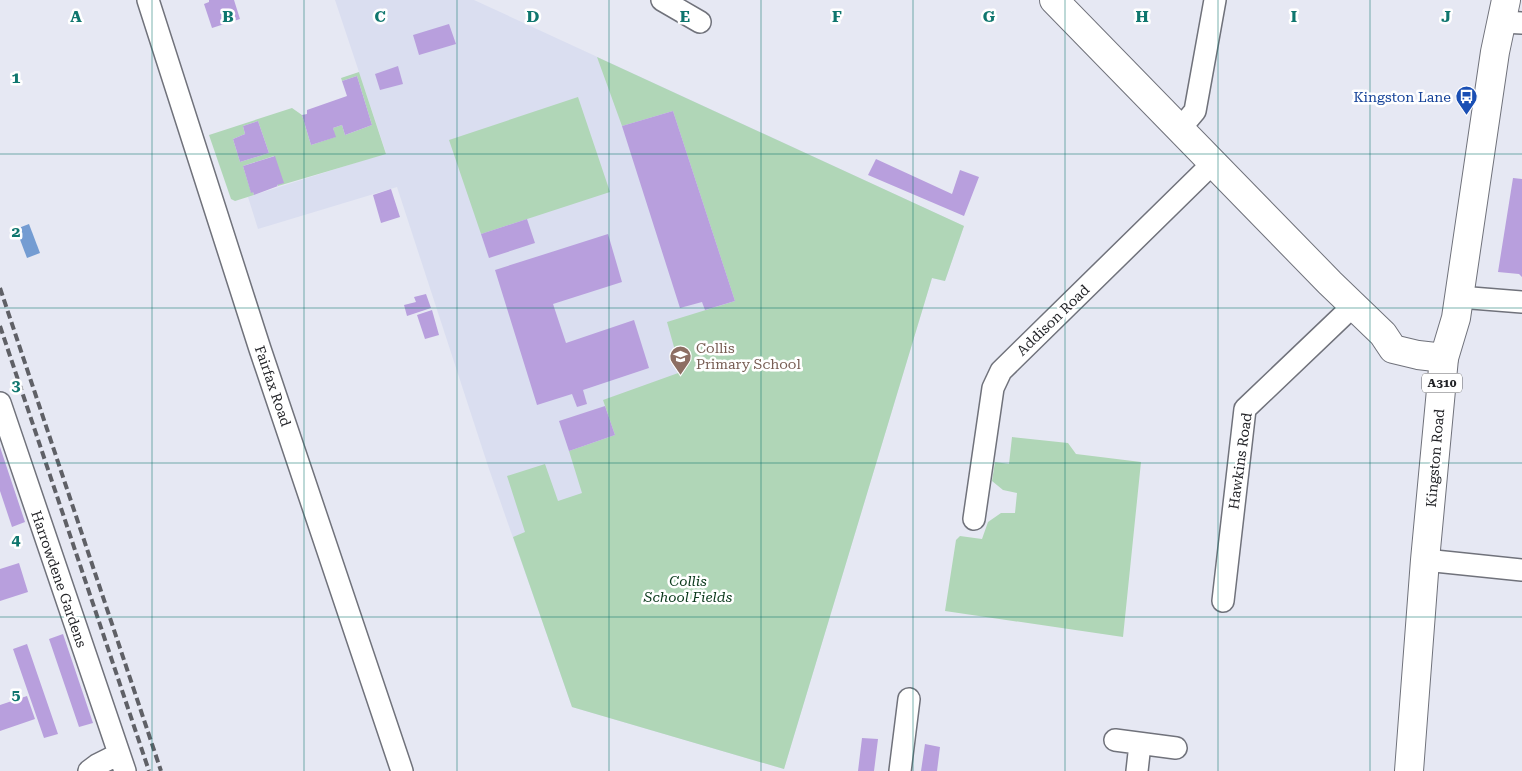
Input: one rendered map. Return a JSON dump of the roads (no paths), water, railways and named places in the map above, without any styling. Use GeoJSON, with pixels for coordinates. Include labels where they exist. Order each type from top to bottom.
{"type":"FeatureCollection","features":[{"type":"Feature","properties":{"kind":"main road"},"geometry":{"type":"LineString","coordinates":[[1054,0],[1179,130],[1383,334],[1393,349],[1418,355],[1444,358]]}},
{"type":"Feature","properties":{"kind":"main road","name":"Kingston Road"},"geometry":{"type":"LineString","coordinates":[[1409,771],[1444,358],[1456,318],[1495,52],[1510,15]]}},
{"type":"Feature","properties":{"kind":"street","name":"Fairfax Road"},"geometry":{"type":"LineString","coordinates":[[148,0],[254,330],[402,771]]}},
{"type":"Feature","properties":{"kind":"street"},"geometry":{"type":"LineString","coordinates":[[662,0],[700,22]]}},
{"type":"Feature","properties":{"kind":"street"},"geometry":{"type":"LineString","coordinates":[[1179,130],[1195,112],[1215,0]]}},
{"type":"Feature","properties":{"kind":"street","name":"Addison Road"},"geometry":{"type":"LineString","coordinates":[[974,519],[993,388],[1001,371],[1213,163]]}},
{"type":"Feature","properties":{"kind":"street"},"geometry":{"type":"LineString","coordinates":[[1458,297],[1522,302]]}},
{"type":"Feature","properties":{"kind":"street","name":"Hawkins Road"},"geometry":{"type":"LineString","coordinates":[[1222,601],[1245,409],[1353,306]]}},
{"type":"Feature","properties":{"kind":"street","name":"Harrowdene Gardens"},"geometry":{"type":"LineString","coordinates":[[0,403],[122,763],[97,765],[89,771]]}},
{"type":"Feature","properties":{"kind":"street"},"geometry":{"type":"LineString","coordinates":[[1426,560],[1522,570]]}},
{"type":"Feature","properties":{"kind":"street"},"geometry":{"type":"LineString","coordinates":[[900,771],[909,699]]}},
{"type":"Feature","properties":{"kind":"street"},"geometry":{"type":"LineString","coordinates":[[1115,740],[1176,748]]}},
{"type":"Feature","properties":{"kind":"street"},"geometry":{"type":"LineString","coordinates":[[1137,771],[1140,744]]}},
{"type":"Feature","properties":{"kind":"water"},"geometry":{"type":"Polygon","coordinates":[[[29,224],[40,253],[27,258],[16,229],[29,224]]]}},
{"type":"Feature","properties":{"kind":"railway"},"geometry":{"type":"LineString","coordinates":[[0,288],[161,771]]}},
{"type":"Feature","properties":{"kind":"railway"},"geometry":{"type":"LineString","coordinates":[[0,326],[149,771]]}},
{"type":"Feature","properties":{"kind":"place","name":"Kingston Lane"},"geometry":{"type":"Point","coordinates":[1467,116]}},
{"type":"Feature","properties":{"kind":"place","name":"Collis Primary School"},"geometry":{"type":"Point","coordinates":[680,375]}},
{"type":"Feature","properties":{"kind":"park label","name":"Collis School Fields"},"geometry":{"type":"Point","coordinates":[688,590]}}]}
